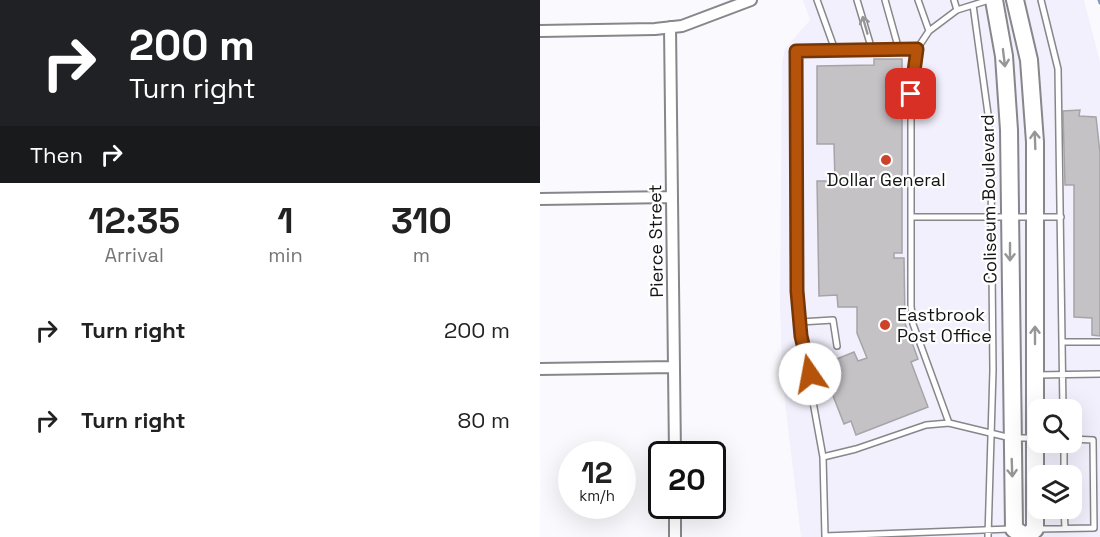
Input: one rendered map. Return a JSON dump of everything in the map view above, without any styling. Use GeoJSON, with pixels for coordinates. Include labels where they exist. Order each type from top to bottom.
{"type":"FeatureCollection","features":[{"type":"Feature","properties":{"kind":"main road","name":"Coliseum Boulevard"},"geometry":{"type":"LineString","coordinates":[[992,0],[1004,56],[1006,82],[1010,217],[1011,438],[1025,533]]}},
{"type":"Feature","properties":{"kind":"main road"},"geometry":{"type":"LineString","coordinates":[[1015,0],[1029,60],[1035,142],[1035,399]]}},
{"type":"Feature","properties":{"kind":"main road"},"geometry":{"type":"LineString","coordinates":[[1025,533],[1034,453]]}},
{"type":"Feature","properties":{"kind":"street"},"geometry":{"type":"LineString","coordinates":[[540,31],[655,29],[682,26],[751,0]]}},
{"type":"Feature","properties":{"kind":"street","name":"Pierce Street"},"geometry":{"type":"LineString","coordinates":[[670,27],[675,441]]}},
{"type":"Feature","properties":{"kind":"street"},"geometry":{"type":"LineString","coordinates":[[540,200],[672,197]]}},
{"type":"Feature","properties":{"kind":"street"},"geometry":{"type":"LineString","coordinates":[[540,369],[674,367]]}},
{"type":"Feature","properties":{"kind":"street"},"geometry":{"type":"LineString","coordinates":[[675,519],[675,537]]}},
{"type":"Feature","properties":{"kind":"lane"},"geometry":{"type":"LineString","coordinates":[[818,0],[836,50]]}},
{"type":"Feature","properties":{"kind":"lane"},"geometry":{"type":"LineString","coordinates":[[857,0],[872,50]]}},
{"type":"Feature","properties":{"kind":"lane"},"geometry":{"type":"LineString","coordinates":[[885,0],[899,50]]}},
{"type":"Feature","properties":{"kind":"lane"},"geometry":{"type":"LineString","coordinates":[[918,0],[929,32]]}},
{"type":"Feature","properties":{"kind":"lane"},"geometry":{"type":"LineString","coordinates":[[954,0],[957,10]]}},
{"type":"Feature","properties":{"kind":"lane"},"geometry":{"type":"LineString","coordinates":[[949,423],[912,318],[911,94],[917,49],[929,32],[957,10],[992,0]]}},
{"type":"Feature","properties":{"kind":"lane"},"geometry":{"type":"LineString","coordinates":[[1041,0],[1058,69],[1063,399]]}},
{"type":"Feature","properties":{"kind":"lane"},"geometry":{"type":"LineString","coordinates":[[973,5],[988,114],[992,216],[993,370],[988,537]]}},
{"type":"Feature","properties":{"kind":"lane"},"geometry":{"type":"LineString","coordinates":[[917,49],[796,51],[796,202],[800,322],[823,457],[825,537],[926,535],[988,529],[1025,533],[1057,528],[1097,528],[1093,440]]}},
{"type":"Feature","properties":{"kind":"lane"},"geometry":{"type":"LineString","coordinates":[[911,217],[1061,217]]}},
{"type":"Feature","properties":{"kind":"lane"},"geometry":{"type":"LineString","coordinates":[[800,322],[833,320],[837,346]]}},
{"type":"Feature","properties":{"kind":"lane"},"geometry":{"type":"LineString","coordinates":[[1062,342],[1100,342]]}},
{"type":"Feature","properties":{"kind":"lane"},"geometry":{"type":"LineString","coordinates":[[1035,375],[1100,374]]}},
{"type":"Feature","properties":{"kind":"lane"},"geometry":{"type":"LineString","coordinates":[[823,457],[856,449],[926,425],[949,423],[1011,438],[1028,438]]}},
{"type":"Feature","properties":{"kind":"lane"},"geometry":{"type":"LineString","coordinates":[[1082,440],[1100,440]]}},
{"type":"Feature","properties":{"kind":"lane"},"geometry":{"type":"LineString","coordinates":[[1065,519],[1065,528]]}},
{"type":"Feature","properties":{"kind":"lane"},"geometry":{"type":"LineString","coordinates":[[1057,528],[1057,537]]}},
{"type":"Feature","properties":{"kind":"shaded area"},"geometry":{"type":"Polygon","coordinates":[[[803,0],[1084,0],[1100,62],[1100,537],[801,537],[782,376],[780,305],[782,63],[785,49],[810,20],[803,0]]]}},
{"type":"Feature","properties":{"kind":"building"},"geometry":{"type":"Polygon","coordinates":[[[874,59],[902,59],[902,181],[893,181],[893,187],[902,187],[902,253],[894,253],[894,258],[904,258],[905,323],[918,359],[911,362],[928,407],[856,435],[851,421],[844,424],[825,375],[831,372],[827,363],[854,352],[858,361],[867,358],[857,333],[857,307],[838,307],[837,295],[819,296],[817,181],[835,181],[834,144],[817,144],[817,66],[874,65],[874,59]]]}},
{"type":"Feature","properties":{"kind":"building"},"geometry":{"type":"Polygon","coordinates":[[[1080,110],[1079,116],[1096,117],[1100,153],[1100,336],[1092,335],[1092,318],[1074,317],[1074,185],[1065,185],[1063,111],[1080,110]]]}},
{"type":"Feature","properties":{"kind":"place","name":"Dollar General"},"geometry":{"type":"Point","coordinates":[886,160]}},
{"type":"Feature","properties":{"kind":"place","name":"Eastbrook Post Office"},"geometry":{"type":"Point","coordinates":[885,325]}},
{"type":"Feature","properties":{"kind":"route"},"geometry":{"type":"LineString","coordinates":[[810,374],[801,336],[797,291],[796,51],[917,49],[911,94]]}}]}
